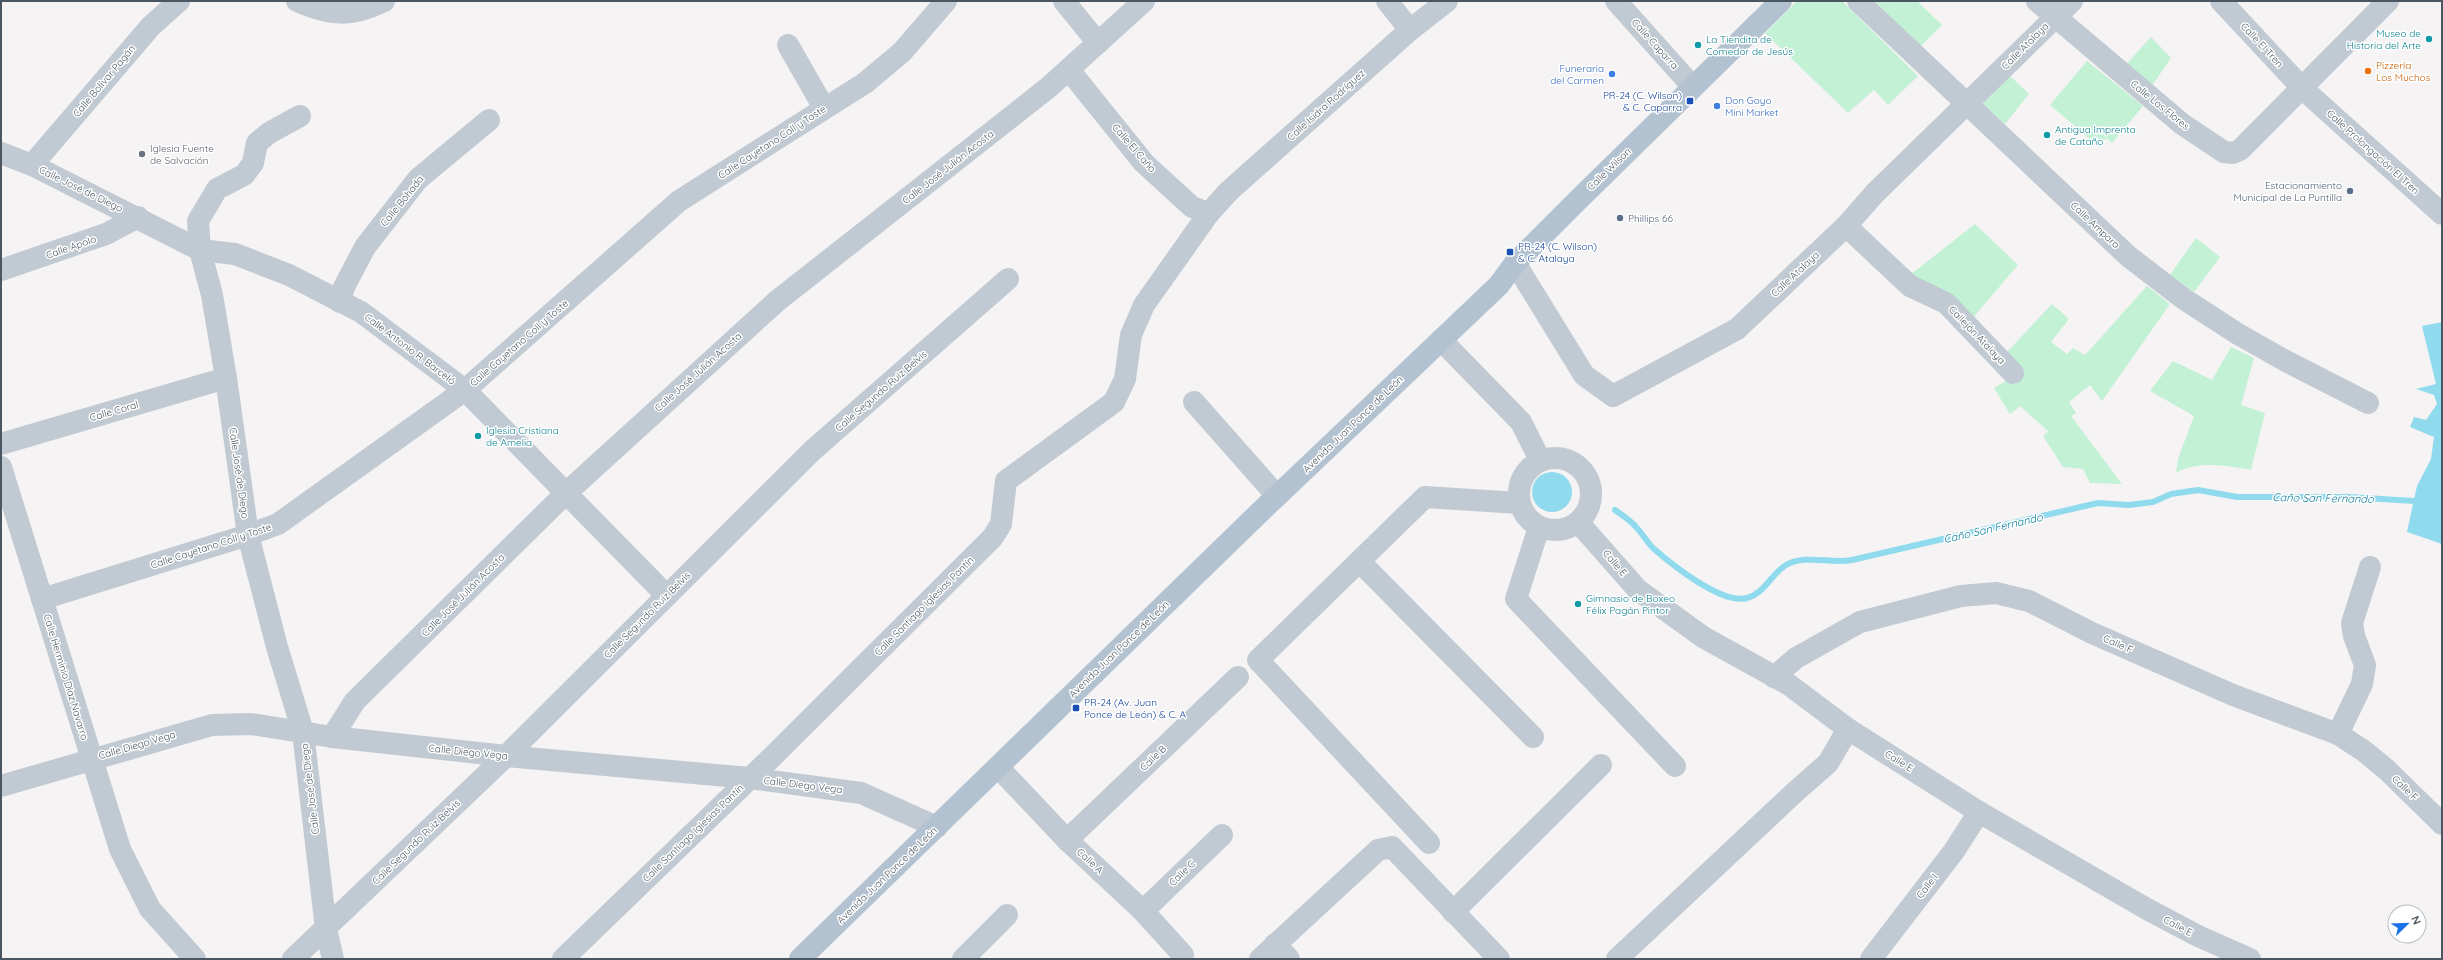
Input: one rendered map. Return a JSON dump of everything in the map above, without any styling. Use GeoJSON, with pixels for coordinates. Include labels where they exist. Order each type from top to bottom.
{"type":"FeatureCollection","features":[{"type":"Feature","properties":{"kind":"main road","name":"Calle Wilson"},"geometry":{"type":"LineString","coordinates":[[1441,340],[1499,285],[1515,263],[1781,1]]}},
{"type":"Feature","properties":{"kind":"main road","name":"Avenida Juan Ponce de León"},"geometry":{"type":"LineString","coordinates":[[800,959],[1277,496],[1441,340]]}},
{"type":"Feature","properties":{"kind":"street","name":"Calle Bolívar Pagán"},"geometry":{"type":"LineString","coordinates":[[32,165],[151,26],[179,1]]}},
{"type":"Feature","properties":{"kind":"street"},"geometry":{"type":"LineString","coordinates":[[297,1],[317,10],[357,13],[384,1]]}},
{"type":"Feature","properties":{"kind":"street","name":"Calle Cayetano Coll y Toste"},"geometry":{"type":"LineString","coordinates":[[42,599],[248,535],[278,524],[465,390],[679,201],[865,83],[902,52],[946,1]]}},
{"type":"Feature","properties":{"kind":"street"},"geometry":{"type":"LineString","coordinates":[[1064,1],[1098,43]]}},
{"type":"Feature","properties":{"kind":"street","name":"Calle José Julián Acosta"},"geometry":{"type":"LineString","coordinates":[[332,737],[356,701],[565,494],[777,301],[1069,70],[1144,1]]}},
{"type":"Feature","properties":{"kind":"street"},"geometry":{"type":"LineString","coordinates":[[1387,1],[1410,30]]}},
{"type":"Feature","properties":{"kind":"street","name":"Calle Isidra Rodríguez"},"geometry":{"type":"LineString","coordinates":[[1208,213],[1228,191],[1410,30],[1447,1]]}},
{"type":"Feature","properties":{"kind":"street","name":"Calle Caparra"},"geometry":{"type":"LineString","coordinates":[[1616,1],[1693,87]]}},
{"type":"Feature","properties":{"kind":"street","name":"Calle Amparo"},"geometry":{"type":"LineString","coordinates":[[1858,1],[2128,256],[2184,299],[2284,360],[2368,403]]}},
{"type":"Feature","properties":{"kind":"street","name":"Calle Las Flores"},"geometry":{"type":"LineString","coordinates":[[2037,1],[2054,17],[2182,124],[2228,153],[2240,150],[2303,89],[2388,1]]}},
{"type":"Feature","properties":{"kind":"street","name":"Calle Atalaya"},"geometry":{"type":"LineString","coordinates":[[1515,263],[1584,375],[1613,396],[1737,329],[1846,226],[1875,193],[2072,1]]}},
{"type":"Feature","properties":{"kind":"street","name":"Calle El Tren"},"geometry":{"type":"LineString","coordinates":[[2221,1],[2303,89]]}},
{"type":"Feature","properties":{"kind":"street"},"geometry":{"type":"LineString","coordinates":[[788,45],[824,108]]}},
{"type":"Feature","properties":{"kind":"street","name":"Calle El Caño"},"geometry":{"type":"LineString","coordinates":[[1069,70],[1144,163],[1192,207],[1208,213]]}},
{"type":"Feature","properties":{"kind":"street","name":"Calle Prolongación El Tren"},"geometry":{"type":"LineString","coordinates":[[2303,89],[2442,214]]}},
{"type":"Feature","properties":{"kind":"street"},"geometry":{"type":"LineString","coordinates":[[200,250],[198,221],[217,189],[244,175],[253,163],[257,143],[300,116]]}},
{"type":"Feature","properties":{"kind":"street","name":"Calle Bohada"},"geometry":{"type":"LineString","coordinates":[[340,302],[344,287],[365,247],[418,179],[489,120]]}},
{"type":"Feature","properties":{"kind":"street","name":"Calle José de Diego"},"geometry":{"type":"LineString","coordinates":[[1,153],[32,165],[138,217],[200,250],[212,295],[226,378],[248,535],[277,647],[303,732],[326,929],[333,959]]}},
{"type":"Feature","properties":{"kind":"street","name":"Calle Santiago Iglesias Pantín"},"geometry":{"type":"LineString","coordinates":[[563,959],[769,760],[993,537],[1001,524],[1006,481],[1114,402],[1125,379],[1130,335],[1144,306],[1208,213]]}},
{"type":"Feature","properties":{"kind":"street","name":"Calle Apolo"},"geometry":{"type":"LineString","coordinates":[[1,270],[106,234],[138,217]]}},
{"type":"Feature","properties":{"kind":"street","name":"Callejón Atalaya"},"geometry":{"type":"LineString","coordinates":[[1846,226],[1910,286],[1946,303],[2013,373]]}},
{"type":"Feature","properties":{"kind":"street","name":"Calle Antonio R. Barceló"},"geometry":{"type":"LineString","coordinates":[[200,250],[236,254],[289,275],[361,312],[465,390],[565,494],[666,595]]}},
{"type":"Feature","properties":{"kind":"street","name":"Calle Segundo Ruiz Belvis"},"geometry":{"type":"LineString","coordinates":[[293,959],[506,756],[813,450],[1008,279]]}},
{"type":"Feature","properties":{"kind":"street"},"geometry":{"type":"LineString","coordinates":[[1441,340],[1521,422],[1540,460]]}},
{"type":"Feature","properties":{"kind":"street","name":"Calle Coral"},"geometry":{"type":"LineString","coordinates":[[1,444],[226,378]]}},
{"type":"Feature","properties":{"kind":"street"},"geometry":{"type":"LineString","coordinates":[[1194,402],[1277,496]]}},
{"type":"Feature","properties":{"kind":"street"},"geometry":{"type":"LineString","coordinates":[[1561,458],[1579,467],[1586,475],[1590,484],[1590,505],[1578,522],[1559,530],[1539,527],[1523,513],[1519,503],[1518,492],[1525,473],[1540,460],[1561,458]]}},
{"type":"Feature","properties":{"kind":"street","name":"Calle Herminio Díaz Navarro"},"geometry":{"type":"LineString","coordinates":[[1,467],[120,849],[133,878],[150,909],[195,959]]}},
{"type":"Feature","properties":{"kind":"street"},"geometry":{"type":"LineString","coordinates":[[1429,843],[1258,660],[1425,497],[1519,503]]}},
{"type":"Feature","properties":{"kind":"street","name":"Calle E"},"geometry":{"type":"LineString","coordinates":[[1578,522],[1638,590],[1703,637],[1788,684],[1848,729],[1980,812],[2147,909],[2198,936],[2250,959]]}},
{"type":"Feature","properties":{"kind":"street"},"geometry":{"type":"LineString","coordinates":[[1539,527],[1516,599],[1676,766]]}},
{"type":"Feature","properties":{"kind":"street"},"geometry":{"type":"LineString","coordinates":[[1360,562],[1533,737]]}},
{"type":"Feature","properties":{"kind":"street"},"geometry":{"type":"LineString","coordinates":[[2338,734],[2362,684],[2365,665],[2354,636],[2352,623],[2370,567]]}},
{"type":"Feature","properties":{"kind":"street","name":"Calle F"},"geometry":{"type":"LineString","coordinates":[[1774,677],[1796,658],[1860,622],[1961,596],[1996,593],[2030,601],[2092,633],[2233,695],[2338,734],[2364,750],[2387,770],[2442,824]]}},
{"type":"Feature","properties":{"kind":"street","name":"Calle B"},"geometry":{"type":"LineString","coordinates":[[1067,840],[1238,677]]}},
{"type":"Feature","properties":{"kind":"street","name":"Calle Diego Vega"},"geometry":{"type":"LineString","coordinates":[[1,786],[91,758],[212,724],[251,724],[332,737],[506,756],[749,778],[861,793],[937,827]]}},
{"type":"Feature","properties":{"kind":"street"},"geometry":{"type":"LineString","coordinates":[[1617,959],[1794,792],[1828,763],[1848,729]]}},
{"type":"Feature","properties":{"kind":"street"},"geometry":{"type":"LineString","coordinates":[[1453,912],[1601,766]]}},
{"type":"Feature","properties":{"kind":"street","name":"Calle A"},"geometry":{"type":"LineString","coordinates":[[998,767],[1067,840],[1143,911],[1183,955]]}},
{"type":"Feature","properties":{"kind":"street","name":"Calle I"},"geometry":{"type":"LineString","coordinates":[[1871,959],[1954,851],[1980,812]]}},
{"type":"Feature","properties":{"kind":"street","name":"Calle C"},"geometry":{"type":"LineString","coordinates":[[1143,911],[1222,835]]}},
{"type":"Feature","properties":{"kind":"street"},"geometry":{"type":"LineString","coordinates":[[1260,959],[1282,951],[1378,850],[1392,847],[1499,959]]}},
{"type":"Feature","properties":{"kind":"street"},"geometry":{"type":"LineString","coordinates":[[963,959],[1007,915]]}},
{"type":"Feature","properties":{"kind":"green space"},"geometry":{"type":"Polygon","coordinates":[[[1797,1],[1842,1],[1918,76],[1888,105],[1874,90],[1848,113],[1765,33],[1797,1]]]}},
{"type":"Feature","properties":{"kind":"green space"},"geometry":{"type":"Polygon","coordinates":[[[1875,1],[1917,1],[1942,25],[1920,47],[1875,1]]]}},
{"type":"Feature","properties":{"kind":"green space"},"geometry":{"type":"Polygon","coordinates":[[[2151,37],[2171,58],[2149,90],[2123,68],[2151,37]]]}},
{"type":"Feature","properties":{"kind":"green space"},"geometry":{"type":"Polygon","coordinates":[[[2087,61],[2143,106],[2112,143],[2106,138],[2099,147],[2050,105],[2087,61]]]}},
{"type":"Feature","properties":{"kind":"green space"},"geometry":{"type":"Polygon","coordinates":[[[2010,76],[2029,94],[2005,124],[1982,104],[2010,76]]]}},
{"type":"Feature","properties":{"kind":"green space"},"geometry":{"type":"Polygon","coordinates":[[[1975,224],[2018,265],[1971,320],[1910,275],[1975,224]]]}},
{"type":"Feature","properties":{"kind":"green space"},"geometry":{"type":"Polygon","coordinates":[[[2196,238],[2220,257],[2194,292],[2170,275],[2196,238]]]}},
{"type":"Feature","properties":{"kind":"green space"},"geometry":{"type":"Polygon","coordinates":[[[2147,286],[2170,304],[2102,401],[2090,385],[2069,402],[2076,413],[2071,416],[2122,484],[2090,483],[2083,469],[2063,467],[2043,436],[2048,431],[2020,406],[2010,414],[1994,388],[2019,373],[2004,355],[2052,304],[2069,319],[2051,342],[2067,354],[2073,348],[2085,355],[2147,286]]]}},
{"type":"Feature","properties":{"kind":"green space"},"geometry":{"type":"Polygon","coordinates":[[[2231,347],[2254,358],[2241,405],[2265,413],[2251,470],[2203,465],[2194,466],[2176,473],[2178,459],[2194,416],[2150,391],[2173,361],[2212,380],[2231,347]]]}},
{"type":"Feature","properties":{"kind":"water"},"geometry":{"type":"Polygon","coordinates":[[[2442,322],[2442,544],[2407,532],[2417,486],[2431,459],[2434,437],[2410,427],[2414,417],[2426,420],[2437,404],[2434,395],[2416,389],[2436,384],[2422,326],[2442,322]]]}},
{"type":"Feature","properties":{"kind":"water"},"geometry":{"type":"Polygon","coordinates":[[[1556,472],[1563,475],[1569,481],[1572,492],[1571,500],[1563,509],[1556,512],[1548,512],[1541,509],[1533,500],[1532,488],[1535,481],[1544,473],[1556,472]]]}},
{"type":"Feature","properties":{"kind":"waterway","name":"Caño San Fernando"},"geometry":{"type":"LineString","coordinates":[[1615,510],[1634,524],[1653,548],[1684,573],[1711,589],[1737,599],[1753,596],[1759,592],[1776,573],[1786,565],[1794,562],[1802,560],[1852,560],[2098,503],[2129,505],[2153,502],[2171,494],[2198,490],[2237,497],[2349,497],[2414,501]]}},
{"type":"Feature","properties":{"kind":"place","name":"Museo de Historia del Arte"},"geometry":{"type":"Point","coordinates":[2429,39]}},
{"type":"Feature","properties":{"kind":"place","name":"La Tiendita de Comedor de Jesús"},"geometry":{"type":"Point","coordinates":[1698,45]}},
{"type":"Feature","properties":{"kind":"place","name":"Pizzería Los Muchos"},"geometry":{"type":"Point","coordinates":[2368,71]}},
{"type":"Feature","properties":{"kind":"place","name":"Funeraria del Carmen"},"geometry":{"type":"Point","coordinates":[1612,74]}},
{"type":"Feature","properties":{"kind":"place","name":"PR-24 (C. Wilson) & C. Caparra"},"geometry":{"type":"Point","coordinates":[1690,101]}},
{"type":"Feature","properties":{"kind":"place","name":"Don Goyo Mini Market"},"geometry":{"type":"Point","coordinates":[1717,106]}},
{"type":"Feature","properties":{"kind":"place","name":"Antigua Imprenta de Cataño"},"geometry":{"type":"Point","coordinates":[2047,135]}},
{"type":"Feature","properties":{"kind":"place","name":"Iglesia Fuente de Salvación"},"geometry":{"type":"Point","coordinates":[142,154]}},
{"type":"Feature","properties":{"kind":"place","name":"Estacionamiento Municipal de La Puntilla"},"geometry":{"type":"Point","coordinates":[2350,191]}},
{"type":"Feature","properties":{"kind":"place","name":"Phillips 66"},"geometry":{"type":"Point","coordinates":[1620,218]}},
{"type":"Feature","properties":{"kind":"place","name":"PR-24 (C. Wilson) & C. Atalaya"},"geometry":{"type":"Point","coordinates":[1510,252]}},
{"type":"Feature","properties":{"kind":"place","name":"Iglesia Cristiana de Amelia"},"geometry":{"type":"Point","coordinates":[478,436]}},
{"type":"Feature","properties":{"kind":"place","name":"Gimnasio de Boxeo Félix Pagán Pintor"},"geometry":{"type":"Point","coordinates":[1578,604]}},
{"type":"Feature","properties":{"kind":"place","name":"PR-24 (Av. Juan Ponce de León) & C. A"},"geometry":{"type":"Point","coordinates":[1076,708]}}]}
